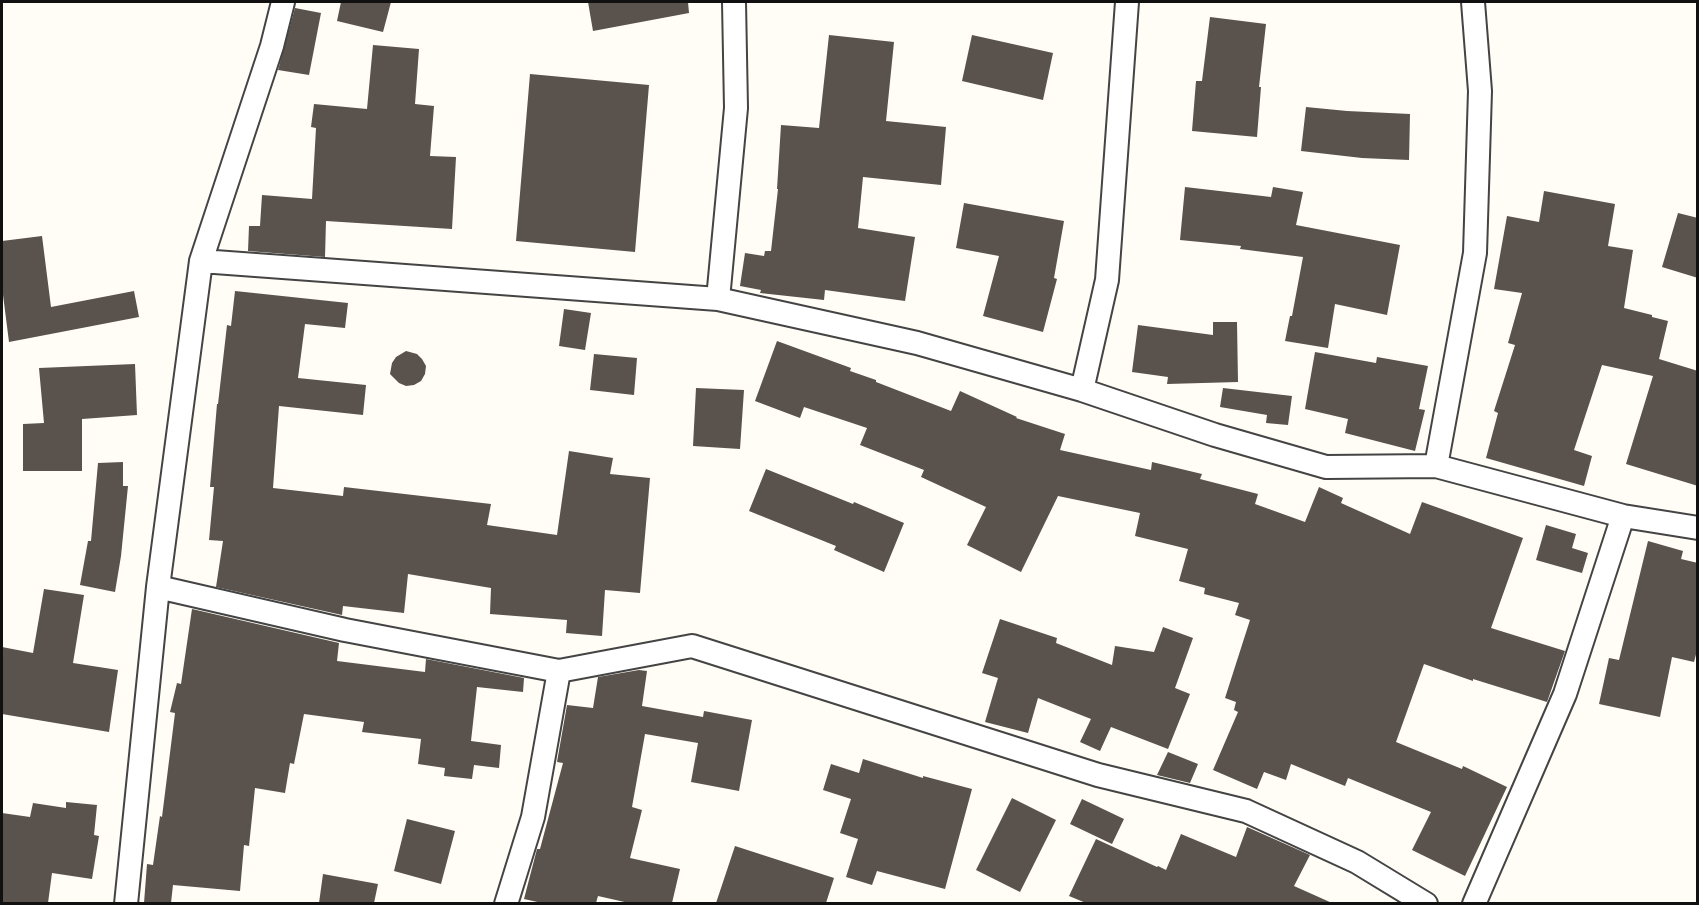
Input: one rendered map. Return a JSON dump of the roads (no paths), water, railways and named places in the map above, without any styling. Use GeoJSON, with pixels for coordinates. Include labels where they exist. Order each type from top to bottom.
{"type":"FeatureCollection","features":[{"type":"Feature","properties":{"kind":"street"},"geometry":{"type":"LineString","coordinates":[[126,903],[158,587],[201,261],[272,46],[283,2]]}},
{"type":"Feature","properties":{"kind":"street"},"geometry":{"type":"LineString","coordinates":[[718,299],[736,108],[734,2]]}},
{"type":"Feature","properties":{"kind":"street"},"geometry":{"type":"LineString","coordinates":[[1082,390],[1107,280],[1127,2]]}},
{"type":"Feature","properties":{"kind":"street"},"geometry":{"type":"LineString","coordinates":[[1436,466],[1475,253],[1480,90],[1473,2]]}},
{"type":"Feature","properties":{"kind":"street"},"geometry":{"type":"LineString","coordinates":[[201,261],[718,299],[917,343],[1082,390],[1215,435],[1326,467],[1436,466],[1623,516],[1698,528]]}},
{"type":"Feature","properties":{"kind":"street"},"geometry":{"type":"LineString","coordinates":[[1474,903],[1565,694],[1623,516]]}},
{"type":"Feature","properties":{"kind":"street"},"geometry":{"type":"LineString","coordinates":[[158,587],[345,630],[559,671],[692,646],[1098,775],[1246,811],[1357,862],[1426,903]]}},
{"type":"Feature","properties":{"kind":"street"},"geometry":{"type":"LineString","coordinates":[[506,903],[533,816],[559,671]]}}]}
